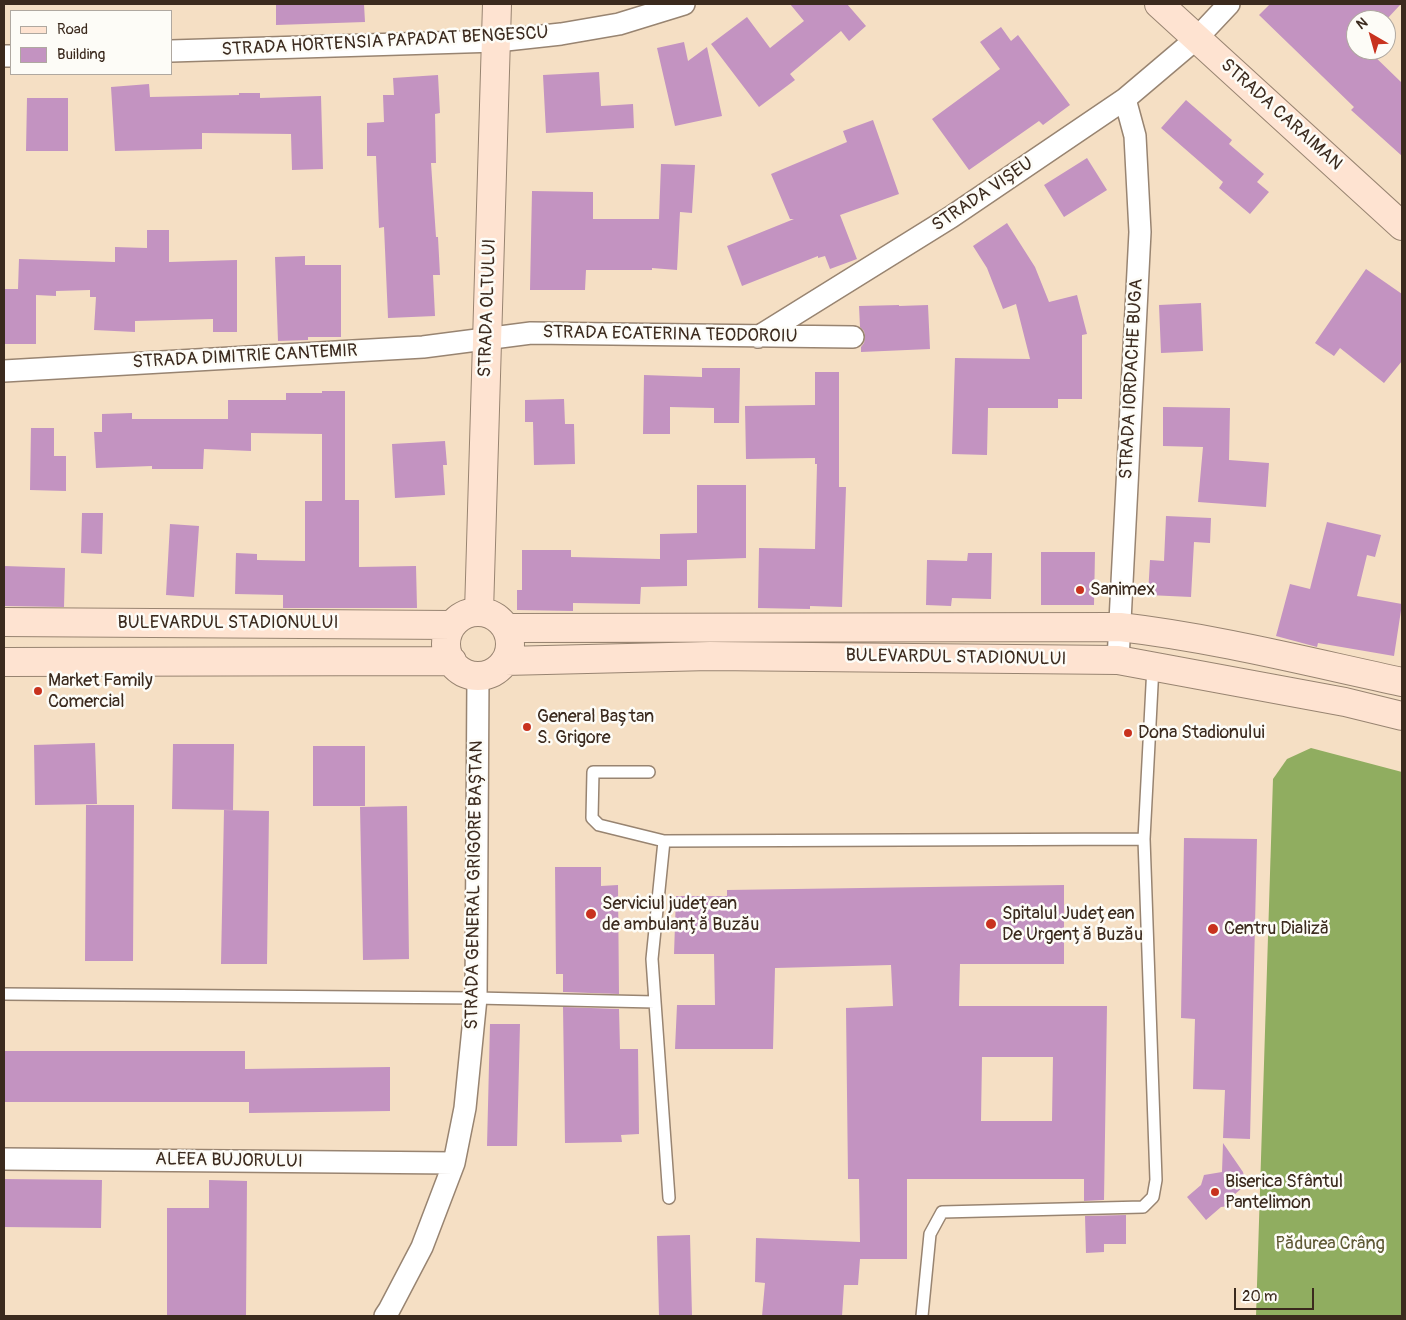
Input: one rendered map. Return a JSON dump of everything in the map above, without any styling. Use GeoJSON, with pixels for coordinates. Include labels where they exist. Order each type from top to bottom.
{"type":"FeatureCollection","features":[{"type":"Feature","properties":{"kind":"main road","name":"STRADA OLTULUI"},"geometry":{"type":"LineString","coordinates":[[478,612],[497,4]]}},
{"type":"Feature","properties":{"kind":"main road","name":"STRADA CARAIMAN"},"geometry":{"type":"LineString","coordinates":[[1160,4],[1402,226]]}},
{"type":"Feature","properties":{"kind":"main road","name":"BULEVARDUL STADIONULUI"},"geometry":{"type":"LineString","coordinates":[[4,622],[452,625],[460,618],[478,612]]}},
{"type":"Feature","properties":{"kind":"main road"},"geometry":{"type":"LineString","coordinates":[[452,625],[446,643],[452,662],[458,669],[467,674],[478,676],[498,669],[505,661],[510,644],[506,628],[495,616],[478,612]]}},
{"type":"Feature","properties":{"kind":"main road","name":"BULEVARDUL STADIONULUI"},"geometry":{"type":"LineString","coordinates":[[506,628],[1120,627],[1156,631],[1402,682]]}},
{"type":"Feature","properties":{"kind":"main road","name":"BULEVARDUL STADIONULUI"},"geometry":{"type":"LineString","coordinates":[[505,661],[710,656],[1118,660],[1345,702],[1402,716]]}},
{"type":"Feature","properties":{"kind":"main road"},"geometry":{"type":"LineString","coordinates":[[4,662],[452,662]]}},
{"type":"Feature","properties":{"kind":"street","name":"STRADA HORTENSIA PAPADAT BENGESCU"},"geometry":{"type":"LineString","coordinates":[[172,51],[497,41],[561,34],[620,24],[684,4]]}},
{"type":"Feature","properties":{"kind":"street","name":"STRADA VIȘEU"},"geometry":{"type":"LineString","coordinates":[[758,337],[951,217],[1125,99],[1197,38],[1229,4]]}},
{"type":"Feature","properties":{"kind":"street","name":"STRADA IORDACHE BUGA"},"geometry":{"type":"LineString","coordinates":[[1118,660],[1140,232],[1135,136],[1125,99]]}},
{"type":"Feature","properties":{"kind":"street","name":"STRADA ECATERINA TEODOROIU"},"geometry":{"type":"LineString","coordinates":[[486,337],[531,333],[853,337]]}},
{"type":"Feature","properties":{"kind":"street","name":"STRADA DIMITRIE CANTEMIR"},"geometry":{"type":"LineString","coordinates":[[4,371],[423,347],[486,337]]}},
{"type":"Feature","properties":{"kind":"street","name":"STRADA GENERAL GRIGORE BAȘTAN"},"geometry":{"type":"LineString","coordinates":[[385,1316],[422,1247],[454,1163],[466,1108],[476,998],[478,676]]}},
{"type":"Feature","properties":{"kind":"street","name":"ALEEA BUJORULUI"},"geometry":{"type":"LineString","coordinates":[[4,1159],[454,1163]]}},
{"type":"Feature","properties":{"kind":"lane"},"geometry":{"type":"LineString","coordinates":[[922,1316],[930,1234],[942,1212],[1143,1207],[1153,1197],[1156,1180],[1144,839],[1153,666]]}},
{"type":"Feature","properties":{"kind":"lane"},"geometry":{"type":"LineString","coordinates":[[648,772],[593,772],[592,818],[599,825],[664,841],[1144,839]]}},
{"type":"Feature","properties":{"kind":"lane"},"geometry":{"type":"LineString","coordinates":[[664,841],[652,958],[668,1198]]}},
{"type":"Feature","properties":{"kind":"lane"},"geometry":{"type":"LineString","coordinates":[[4,994],[476,998],[655,1002]]}},
{"type":"Feature","properties":{"kind":"green space","name":"Pădurea Crâng"},"geometry":{"type":"Polygon","coordinates":[[[1311,748],[1402,772],[1402,1316],[1256,1316],[1273,779],[1287,759],[1311,748]]]}},
{"type":"Feature","properties":{"kind":"building"},"geometry":{"type":"Polygon","coordinates":[[[276,4],[364,4],[365,22],[276,25],[276,4]]]}},
{"type":"Feature","properties":{"kind":"building"},"geometry":{"type":"Polygon","coordinates":[[[790,4],[847,4],[866,26],[849,41],[841,31],[790,74],[795,80],[759,107],[711,44],[747,17],[770,48],[804,21],[790,4]]]}},
{"type":"Feature","properties":{"kind":"building"},"geometry":{"type":"Polygon","coordinates":[[[1270,4],[1401,4],[1395,10],[1346,10],[1346,60],[1378,60],[1402,83],[1402,156],[1351,110],[1354,107],[1259,15],[1270,4]]]}},
{"type":"Feature","properties":{"kind":"building"},"geometry":{"type":"Polygon","coordinates":[[[1001,27],[1011,41],[1018,35],[1070,105],[1043,125],[1039,121],[969,170],[932,119],[1000,69],[980,42],[1001,27]]]}},
{"type":"Feature","properties":{"kind":"building"},"geometry":{"type":"Polygon","coordinates":[[[684,42],[688,61],[707,47],[722,116],[675,126],[657,48],[684,42]]]}},
{"type":"Feature","properties":{"kind":"building"},"geometry":{"type":"Polygon","coordinates":[[[599,72],[601,106],[633,104],[634,128],[546,133],[543,75],[599,72]]]}},
{"type":"Feature","properties":{"kind":"building"},"geometry":{"type":"Polygon","coordinates":[[[438,75],[440,113],[435,114],[436,163],[431,163],[440,275],[433,275],[435,316],[388,318],[384,227],[379,228],[376,156],[367,156],[367,123],[384,122],[383,95],[394,95],[393,78],[438,75]]]}},
{"type":"Feature","properties":{"kind":"building"},"geometry":{"type":"Polygon","coordinates":[[[149,84],[150,97],[239,95],[239,93],[260,93],[260,98],[321,96],[323,169],[292,170],[291,134],[202,133],[202,149],[115,151],[111,87],[149,84]]]}},
{"type":"Feature","properties":{"kind":"building"},"geometry":{"type":"Polygon","coordinates":[[[27,98],[68,98],[68,151],[26,151],[27,98]]]}},
{"type":"Feature","properties":{"kind":"building"},"geometry":{"type":"Polygon","coordinates":[[[1186,100],[1232,140],[1229,144],[1264,174],[1257,182],[1269,192],[1250,214],[1219,188],[1223,182],[1161,128],[1186,100]]]}},
{"type":"Feature","properties":{"kind":"building"},"geometry":{"type":"Polygon","coordinates":[[[873,120],[899,194],[840,215],[857,259],[830,269],[825,256],[818,258],[818,256],[742,286],[727,246],[794,219],[790,219],[771,174],[847,142],[843,131],[873,120]]]}},
{"type":"Feature","properties":{"kind":"building"},"geometry":{"type":"Polygon","coordinates":[[[1087,158],[1107,190],[1064,217],[1044,185],[1087,158]]]}},
{"type":"Feature","properties":{"kind":"building"},"geometry":{"type":"Polygon","coordinates":[[[661,164],[695,165],[692,213],[680,212],[677,270],[652,268],[652,270],[586,270],[585,290],[530,290],[532,191],[593,192],[593,219],[659,219],[661,164]]]}},
{"type":"Feature","properties":{"kind":"building"},"geometry":{"type":"Polygon","coordinates":[[[1007,223],[1035,267],[1049,302],[1077,295],[1087,334],[1082,335],[1082,399],[1058,399],[1058,408],[988,408],[987,455],[952,454],[955,358],[1030,359],[1016,304],[1003,309],[987,268],[973,246],[1007,223]]]}},
{"type":"Feature","properties":{"kind":"building"},"geometry":{"type":"Polygon","coordinates":[[[147,230],[169,230],[169,262],[237,260],[237,332],[213,332],[213,319],[135,321],[135,332],[94,330],[96,297],[90,297],[90,290],[56,291],[56,296],[36,295],[36,344],[4,344],[4,289],[18,289],[19,259],[115,262],[115,247],[147,248],[147,230]]]}},
{"type":"Feature","properties":{"kind":"building"},"geometry":{"type":"Polygon","coordinates":[[[305,256],[305,265],[341,265],[341,337],[308,337],[308,340],[278,341],[275,257],[305,256]]]}},
{"type":"Feature","properties":{"kind":"building"},"geometry":{"type":"Polygon","coordinates":[[[1366,269],[1402,294],[1402,361],[1384,383],[1340,348],[1334,356],[1315,343],[1366,269]]]}},
{"type":"Feature","properties":{"kind":"building"},"geometry":{"type":"Polygon","coordinates":[[[1201,303],[1203,351],[1161,353],[1159,305],[1201,303]]]}},
{"type":"Feature","properties":{"kind":"building"},"geometry":{"type":"Polygon","coordinates":[[[928,305],[930,349],[861,352],[865,337],[864,331],[860,327],[859,306],[928,305]]]}},
{"type":"Feature","properties":{"kind":"building"},"geometry":{"type":"Polygon","coordinates":[[[702,368],[740,368],[739,423],[714,423],[714,408],[670,407],[670,434],[643,434],[644,375],[702,377],[702,368]]]}},
{"type":"Feature","properties":{"kind":"building"},"geometry":{"type":"Polygon","coordinates":[[[815,372],[839,372],[839,487],[846,487],[842,607],[810,606],[810,609],[758,608],[759,548],[815,549],[817,464],[815,464],[815,458],[746,459],[745,406],[815,405],[815,372]]]}},
{"type":"Feature","properties":{"kind":"building"},"geometry":{"type":"Polygon","coordinates":[[[322,391],[345,391],[345,500],[359,500],[359,567],[416,566],[417,608],[283,608],[283,595],[235,594],[236,553],[257,554],[257,560],[305,561],[305,501],[322,501],[322,434],[251,433],[251,451],[204,449],[203,469],[152,469],[152,466],[96,468],[94,432],[102,432],[102,414],[132,413],[132,419],[228,419],[228,400],[286,400],[286,393],[322,393],[322,391]]]}},
{"type":"Feature","properties":{"kind":"building"},"geometry":{"type":"Polygon","coordinates":[[[564,399],[565,424],[574,424],[575,464],[534,465],[533,422],[525,422],[525,400],[564,399]]]}},
{"type":"Feature","properties":{"kind":"building"},"geometry":{"type":"Polygon","coordinates":[[[1163,407],[1230,408],[1229,460],[1269,463],[1266,507],[1198,502],[1203,447],[1163,446],[1163,407]]]}},
{"type":"Feature","properties":{"kind":"building"},"geometry":{"type":"Polygon","coordinates":[[[31,428],[54,428],[54,456],[66,456],[66,491],[30,490],[31,428]]]}},
{"type":"Feature","properties":{"kind":"building"},"geometry":{"type":"Polygon","coordinates":[[[445,441],[447,465],[443,465],[445,495],[395,498],[392,444],[445,441]]]}},
{"type":"Feature","properties":{"kind":"building"},"geometry":{"type":"Polygon","coordinates":[[[697,485],[746,485],[746,558],[687,560],[687,586],[641,587],[640,604],[573,603],[573,611],[517,610],[517,590],[522,590],[522,550],[571,550],[571,557],[660,559],[660,534],[697,533],[697,485]]]}},
{"type":"Feature","properties":{"kind":"building"},"geometry":{"type":"Polygon","coordinates":[[[82,513],[103,513],[102,554],[81,553],[82,513]]]}},
{"type":"Feature","properties":{"kind":"building"},"geometry":{"type":"Polygon","coordinates":[[[1166,516],[1211,518],[1210,543],[1194,542],[1191,597],[1148,595],[1150,560],[1164,561],[1166,516]]]}},
{"type":"Feature","properties":{"kind":"building"},"geometry":{"type":"Polygon","coordinates":[[[1327,522],[1381,535],[1375,557],[1367,555],[1357,596],[1402,604],[1394,656],[1318,643],[1317,647],[1276,636],[1290,584],[1310,589],[1327,522]]]}},
{"type":"Feature","properties":{"kind":"building"},"geometry":{"type":"Polygon","coordinates":[[[170,524],[199,526],[194,597],[166,595],[170,524]]]}},
{"type":"Feature","properties":{"kind":"building"},"geometry":{"type":"Polygon","coordinates":[[[1041,552],[1095,552],[1094,605],[1041,605],[1041,552]]]}},
{"type":"Feature","properties":{"kind":"building"},"geometry":{"type":"Polygon","coordinates":[[[968,553],[992,553],[991,599],[952,598],[951,606],[926,605],[927,560],[967,561],[968,553]]]}},
{"type":"Feature","properties":{"kind":"building"},"geometry":{"type":"Polygon","coordinates":[[[4,566],[65,568],[64,607],[4,606],[4,566]]]}},
{"type":"Feature","properties":{"kind":"building"},"geometry":{"type":"Polygon","coordinates":[[[95,743],[97,804],[35,805],[34,745],[95,743]]]}},
{"type":"Feature","properties":{"kind":"building"},"geometry":{"type":"Polygon","coordinates":[[[173,744],[234,744],[233,810],[172,809],[173,744]]]}},
{"type":"Feature","properties":{"kind":"building"},"geometry":{"type":"Polygon","coordinates":[[[313,746],[365,746],[365,806],[313,806],[313,746]]]}},
{"type":"Feature","properties":{"kind":"building"},"geometry":{"type":"Polygon","coordinates":[[[86,805],[134,805],[133,961],[85,961],[86,805]]]}},
{"type":"Feature","properties":{"kind":"building"},"geometry":{"type":"Polygon","coordinates":[[[407,806],[409,959],[363,960],[360,807],[407,806]]]}},
{"type":"Feature","properties":{"kind":"building"},"geometry":{"type":"Polygon","coordinates":[[[224,810],[269,811],[267,964],[221,964],[224,810]]]}},
{"type":"Feature","properties":{"kind":"building"},"geometry":{"type":"Polygon","coordinates":[[[1184,838],[1257,839],[1250,1139],[1223,1138],[1225,1090],[1193,1089],[1195,1019],[1181,1018],[1184,838]]]}},
{"type":"Feature","properties":{"kind":"building"},"geometry":{"type":"Polygon","coordinates":[[[555,867],[601,867],[601,886],[618,885],[619,994],[563,992],[563,974],[556,974],[555,867]]]}},
{"type":"Feature","properties":{"kind":"building"},"geometry":{"type":"Polygon","coordinates":[[[1064,885],[1064,964],[960,964],[959,1006],[1107,1006],[1104,1200],[1084,1201],[1084,1179],[907,1179],[907,1259],[860,1259],[858,1285],[844,1285],[842,1316],[762,1316],[765,1283],[755,1282],[756,1238],[860,1242],[859,1179],[848,1179],[846,1008],[893,1006],[891,965],[775,968],[773,1049],[675,1049],[677,1005],[715,1005],[714,954],[674,954],[676,896],[727,896],[727,890],[1064,885]],[[982,1057],[981,1121],[1052,1121],[1053,1057],[982,1057]]]}},
{"type":"Feature","properties":{"kind":"building"},"geometry":{"type":"Polygon","coordinates":[[[563,1007],[619,1009],[620,1049],[638,1049],[639,1134],[621,1135],[622,1142],[565,1143],[563,1007]]]}},
{"type":"Feature","properties":{"kind":"building"},"geometry":{"type":"Polygon","coordinates":[[[490,1024],[520,1024],[517,1146],[487,1146],[490,1024]]]}},
{"type":"Feature","properties":{"kind":"building"},"geometry":{"type":"Polygon","coordinates":[[[4,1051],[245,1051],[245,1069],[390,1067],[390,1111],[249,1113],[249,1102],[4,1102],[4,1051]]]}},
{"type":"Feature","properties":{"kind":"building","name":"Biserica Sfântul Pantelimon"},"geometry":{"type":"Polygon","coordinates":[[[1223,1143],[1243,1172],[1245,1181],[1243,1187],[1234,1195],[1230,1206],[1221,1207],[1206,1220],[1187,1197],[1201,1185],[1204,1175],[1222,1172],[1223,1143]]]}},
{"type":"Feature","properties":{"kind":"building"},"geometry":{"type":"Polygon","coordinates":[[[4,1179],[102,1180],[101,1228],[4,1227],[4,1179]]]}},
{"type":"Feature","properties":{"kind":"building"},"geometry":{"type":"Polygon","coordinates":[[[209,1180],[247,1181],[246,1316],[167,1316],[167,1208],[209,1208],[209,1180]]]}},
{"type":"Feature","properties":{"kind":"building"},"geometry":{"type":"Polygon","coordinates":[[[1126,1215],[1126,1244],[1104,1244],[1104,1252],[1086,1253],[1085,1216],[1126,1215]]]}},
{"type":"Feature","properties":{"kind":"building"},"geometry":{"type":"Polygon","coordinates":[[[690,1235],[692,1316],[659,1316],[657,1236],[690,1235]]]}},
{"type":"Feature","properties":{"kind":"place","name":"Sanimex"},"geometry":{"type":"Point","coordinates":[1080,590]}},
{"type":"Feature","properties":{"kind":"place","name":"Market Family Comercial"},"geometry":{"type":"Point","coordinates":[38,691]}},
{"type":"Feature","properties":{"kind":"place","name":"General Baștan S. Grigore"},"geometry":{"type":"Point","coordinates":[527,727]}},
{"type":"Feature","properties":{"kind":"place","name":"Dona Stadionului"},"geometry":{"type":"Point","coordinates":[1128,733]}},
{"type":"Feature","properties":{"kind":"place","name":"Serviciul județean de ambulanță Buzău"},"geometry":{"type":"Point","coordinates":[591,914]}},
{"type":"Feature","properties":{"kind":"place","name":"Spitalul Județean De Urgență Buzău"},"geometry":{"type":"Point","coordinates":[991,924]}},
{"type":"Feature","properties":{"kind":"place","name":"Centru Dializă"},"geometry":{"type":"Point","coordinates":[1213,929]}},
{"type":"Feature","properties":{"kind":"place","name":"Biserica Sfântul Pantelimon"},"geometry":{"type":"Point","coordinates":[1215,1192]}}]}
